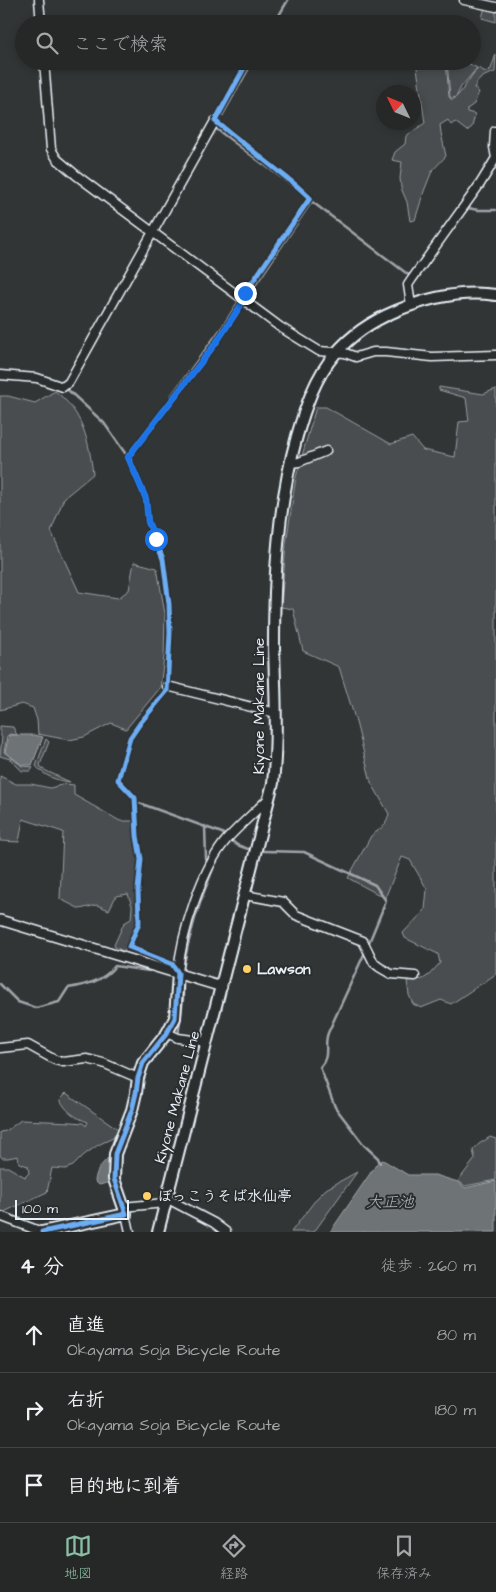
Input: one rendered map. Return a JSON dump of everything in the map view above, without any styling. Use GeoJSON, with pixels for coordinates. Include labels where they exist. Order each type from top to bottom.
{"type":"FeatureCollection","features":[{"type":"Feature","properties":{"kind":"main road","name":"Kiyone Makane Line"},"geometry":{"type":"LineString","coordinates":[[158,1232],[270,797],[276,760],[275,586],[285,484],[307,404],[322,374],[335,354],[353,336],[368,325],[411,305],[443,296],[460,294],[496,295]]}},
{"type":"Feature","properties":{"kind":"main road"},"geometry":{"type":"LineString","coordinates":[[42,1232],[124,1211],[114,1179],[114,1154],[132,1110],[143,1063],[167,1033],[175,1018],[177,1011],[178,973]]}},
{"type":"Feature","properties":{"kind":"street"},"geometry":{"type":"LineString","coordinates":[[39,0],[40,15]]}},
{"type":"Feature","properties":{"kind":"street"},"geometry":{"type":"LineString","coordinates":[[464,0],[496,7]]}},
{"type":"Feature","properties":{"kind":"street"},"geometry":{"type":"LineString","coordinates":[[45,70],[53,155],[76,176],[280,327],[319,351],[350,354],[356,358],[374,352],[432,357],[496,355]]}},
{"type":"Feature","properties":{"kind":"street"},"geometry":{"type":"LineString","coordinates":[[0,375],[38,378],[63,387],[69,382],[154,234],[215,121]]}},
{"type":"Feature","properties":{"kind":"street"},"geometry":{"type":"LineString","coordinates":[[411,305],[408,285],[480,184],[496,158],[494,147],[495,131]]}},
{"type":"Feature","properties":{"kind":"street"},"geometry":{"type":"LineString","coordinates":[[290,463],[299,462],[326,451]]}},
{"type":"Feature","properties":{"kind":"street"},"geometry":{"type":"LineString","coordinates":[[167,686],[276,713]]}},
{"type":"Feature","properties":{"kind":"street"},"geometry":{"type":"LineString","coordinates":[[178,973],[180,953],[192,908],[209,868],[228,838],[270,797]]}},
{"type":"Feature","properties":{"kind":"street"},"geometry":{"type":"LineString","coordinates":[[245,895],[283,902],[296,915],[362,941],[374,963],[391,974],[415,976]]}},
{"type":"Feature","properties":{"kind":"street"},"geometry":{"type":"LineString","coordinates":[[0,920],[222,987]]}},
{"type":"Feature","properties":{"kind":"street"},"geometry":{"type":"LineString","coordinates":[[167,1033],[178,1038],[207,1042]]}},
{"type":"Feature","properties":{"kind":"street"},"geometry":{"type":"LineString","coordinates":[[0,1048],[28,1045],[55,1060],[63,1062],[87,1059],[103,1063],[138,1078]]}},
{"type":"Feature","properties":{"kind":"street"},"geometry":{"type":"LineString","coordinates":[[130,1232],[124,1211],[165,1200],[214,1223],[226,1232]]}},
{"type":"Feature","properties":{"kind":"street"},"geometry":{"type":"LineString","coordinates":[[0,1216],[42,1232]]}},
{"type":"Feature","properties":{"kind":"shaded area"},"geometry":{"type":"Polygon","coordinates":[[[485,7],[496,9],[496,22],[482,18],[485,7]]]}},
{"type":"Feature","properties":{"kind":"shaded area"},"geometry":{"type":"Polygon","coordinates":[[[496,54],[495,72],[478,81],[474,88],[479,92],[474,104],[467,109],[467,112],[475,114],[472,127],[467,131],[455,122],[451,125],[448,120],[440,125],[446,156],[432,171],[415,220],[410,221],[407,202],[401,188],[402,162],[392,160],[395,152],[405,144],[406,136],[415,130],[421,130],[421,126],[425,123],[421,85],[417,70],[447,70],[449,97],[452,100],[476,70],[486,72],[491,69],[496,54]]]}},
{"type":"Feature","properties":{"kind":"shaded area"},"geometry":{"type":"Polygon","coordinates":[[[448,70],[475,70],[461,87],[456,97],[450,97],[448,70]]]}},
{"type":"Feature","properties":{"kind":"shaded area"},"geometry":{"type":"Polygon","coordinates":[[[439,387],[483,394],[496,389],[496,974],[451,1004],[441,1000],[421,1008],[413,1004],[409,995],[407,981],[423,979],[429,975],[440,963],[438,954],[405,938],[403,933],[425,910],[427,889],[410,860],[402,857],[385,898],[348,878],[371,836],[385,825],[389,814],[371,782],[356,722],[339,667],[303,651],[293,609],[281,607],[286,544],[296,477],[316,407],[326,407],[391,444],[412,437],[423,450],[455,457],[459,422],[469,421],[466,398],[439,390],[439,387]]]}},
{"type":"Feature","properties":{"kind":"shaded area"},"geometry":{"type":"Polygon","coordinates":[[[55,391],[72,408],[83,428],[87,439],[93,474],[64,498],[51,531],[79,592],[118,598],[129,590],[134,562],[157,568],[165,614],[164,657],[160,688],[126,729],[111,723],[84,737],[69,740],[38,734],[37,720],[33,708],[22,704],[0,710],[0,396],[8,396],[35,403],[55,391]]]}},
{"type":"Feature","properties":{"kind":"shaded area"},"geometry":{"type":"Polygon","coordinates":[[[0,726],[13,727],[17,735],[10,734],[7,736],[4,752],[22,766],[33,767],[31,771],[22,771],[10,759],[0,756],[2,737],[0,735],[0,726]]]}},
{"type":"Feature","properties":{"kind":"shaded area"},"geometry":{"type":"Polygon","coordinates":[[[46,739],[49,742],[40,765],[42,769],[70,782],[51,777],[43,773],[36,766],[46,739]]]}},
{"type":"Feature","properties":{"kind":"shaded area"},"geometry":{"type":"Polygon","coordinates":[[[0,776],[16,784],[31,784],[50,788],[65,784],[74,785],[74,795],[120,821],[134,821],[139,856],[136,887],[136,922],[132,938],[123,951],[114,945],[124,923],[131,919],[132,906],[128,894],[116,896],[109,910],[97,905],[80,909],[60,899],[63,832],[23,819],[19,842],[0,841],[0,776]]]}},
{"type":"Feature","properties":{"kind":"shaded area"},"geometry":{"type":"Polygon","coordinates":[[[66,1093],[118,1129],[113,1138],[98,1145],[73,1166],[65,1169],[52,1168],[47,1192],[4,1212],[0,1212],[0,1167],[8,1167],[25,1177],[29,1173],[28,1166],[19,1163],[18,1156],[2,1158],[0,1155],[0,1132],[6,1131],[21,1120],[83,1123],[86,1126],[88,1122],[71,1113],[62,1103],[60,1099],[66,1093]]]}},
{"type":"Feature","properties":{"kind":"shaded area"},"geometry":{"type":"Polygon","coordinates":[[[490,1137],[496,1139],[496,1180],[465,1186],[458,1181],[475,1159],[473,1150],[490,1137]]]}},
{"type":"Feature","properties":{"kind":"shaded area"},"geometry":{"type":"Polygon","coordinates":[[[357,1172],[314,1232],[291,1232],[326,1189],[357,1172]]]}},
{"type":"Feature","properties":{"kind":"water"},"geometry":{"type":"Polygon","coordinates":[[[9,735],[43,737],[32,765],[22,765],[5,752],[9,735]]]}},
{"type":"Feature","properties":{"kind":"water"},"geometry":{"type":"Polygon","coordinates":[[[108,1158],[110,1159],[111,1182],[99,1185],[95,1181],[96,1174],[108,1158]]]}},
{"type":"Feature","properties":{"kind":"water","name":"大正池"},"geometry":{"type":"Polygon","coordinates":[[[383,1160],[408,1175],[435,1175],[458,1182],[465,1188],[496,1181],[496,1232],[330,1232],[378,1162],[383,1160]]]}},
{"type":"Feature","properties":{"kind":"waterway"},"geometry":{"type":"LineString","coordinates":[[279,15],[288,0]]}},
{"type":"Feature","properties":{"kind":"waterway"},"geometry":{"type":"LineString","coordinates":[[222,116],[248,70]]}},
{"type":"Feature","properties":{"kind":"waterway"},"geometry":{"type":"LineString","coordinates":[[215,128],[302,193]]}},
{"type":"Feature","properties":{"kind":"waterway"},"geometry":{"type":"LineString","coordinates":[[311,201],[410,276]]}},
{"type":"Feature","properties":{"kind":"waterway"},"geometry":{"type":"LineString","coordinates":[[252,290],[312,201]]}},
{"type":"Feature","properties":{"kind":"waterway"},"geometry":{"type":"LineString","coordinates":[[468,208],[496,210]]}},
{"type":"Feature","properties":{"kind":"waterway"},"geometry":{"type":"LineString","coordinates":[[171,396],[223,326],[239,301]]}},
{"type":"Feature","properties":{"kind":"waterway"},"geometry":{"type":"LineString","coordinates":[[70,385],[68,390],[104,423],[125,453]]}},
{"type":"Feature","properties":{"kind":"waterway"},"geometry":{"type":"LineString","coordinates":[[139,803],[222,833],[237,845],[251,850]]}},
{"type":"Feature","properties":{"kind":"waterway"},"geometry":{"type":"LineString","coordinates":[[205,826],[206,859],[208,863]]}},
{"type":"Feature","properties":{"kind":"waterway"},"geometry":{"type":"LineString","coordinates":[[264,851],[304,852],[375,885],[386,901],[368,945]]}},
{"type":"Feature","properties":{"kind":"waterway"},"geometry":{"type":"LineString","coordinates":[[183,969],[195,918],[213,869]]}},
{"type":"Feature","properties":{"kind":"waterway"},"geometry":{"type":"LineString","coordinates":[[366,950],[328,1033],[326,1054],[320,1067],[335,1107],[364,1145],[378,1158],[380,1163]]}},
{"type":"Feature","properties":{"kind":"waterway"},"geometry":{"type":"LineString","coordinates":[[0,984],[18,1002],[36,1008],[59,1002],[68,988],[100,979],[115,966],[149,971]]}},
{"type":"Feature","properties":{"kind":"waterway"},"geometry":{"type":"LineString","coordinates":[[178,1036],[183,986]]}},
{"type":"Feature","properties":{"kind":"cycle path"},"geometry":{"type":"LineString","coordinates":[[42,1232],[126,1214],[114,1179],[115,1154],[132,1110],[143,1063],[167,1033],[175,1018],[178,973],[172,964],[129,947],[139,923],[138,890],[141,859],[137,836],[135,798],[118,780],[130,738],[167,691],[170,633],[169,604],[163,559],[148,522],[146,499],[128,457],[216,343],[241,305],[245,293],[310,198],[215,121],[243,70]]}},
{"type":"Feature","properties":{"kind":"place","name":"Lawson"},"geometry":{"type":"Point","coordinates":[247,969]}},
{"type":"Feature","properties":{"kind":"place","name":"ぼっこうそば水仙亭"},"geometry":{"type":"Point","coordinates":[147,1196]}},
{"type":"Feature","properties":{"kind":"route"},"geometry":{"type":"LineString","coordinates":[[156,539],[148,522],[146,499],[128,457],[216,343],[241,305],[245,293]]}}]}
